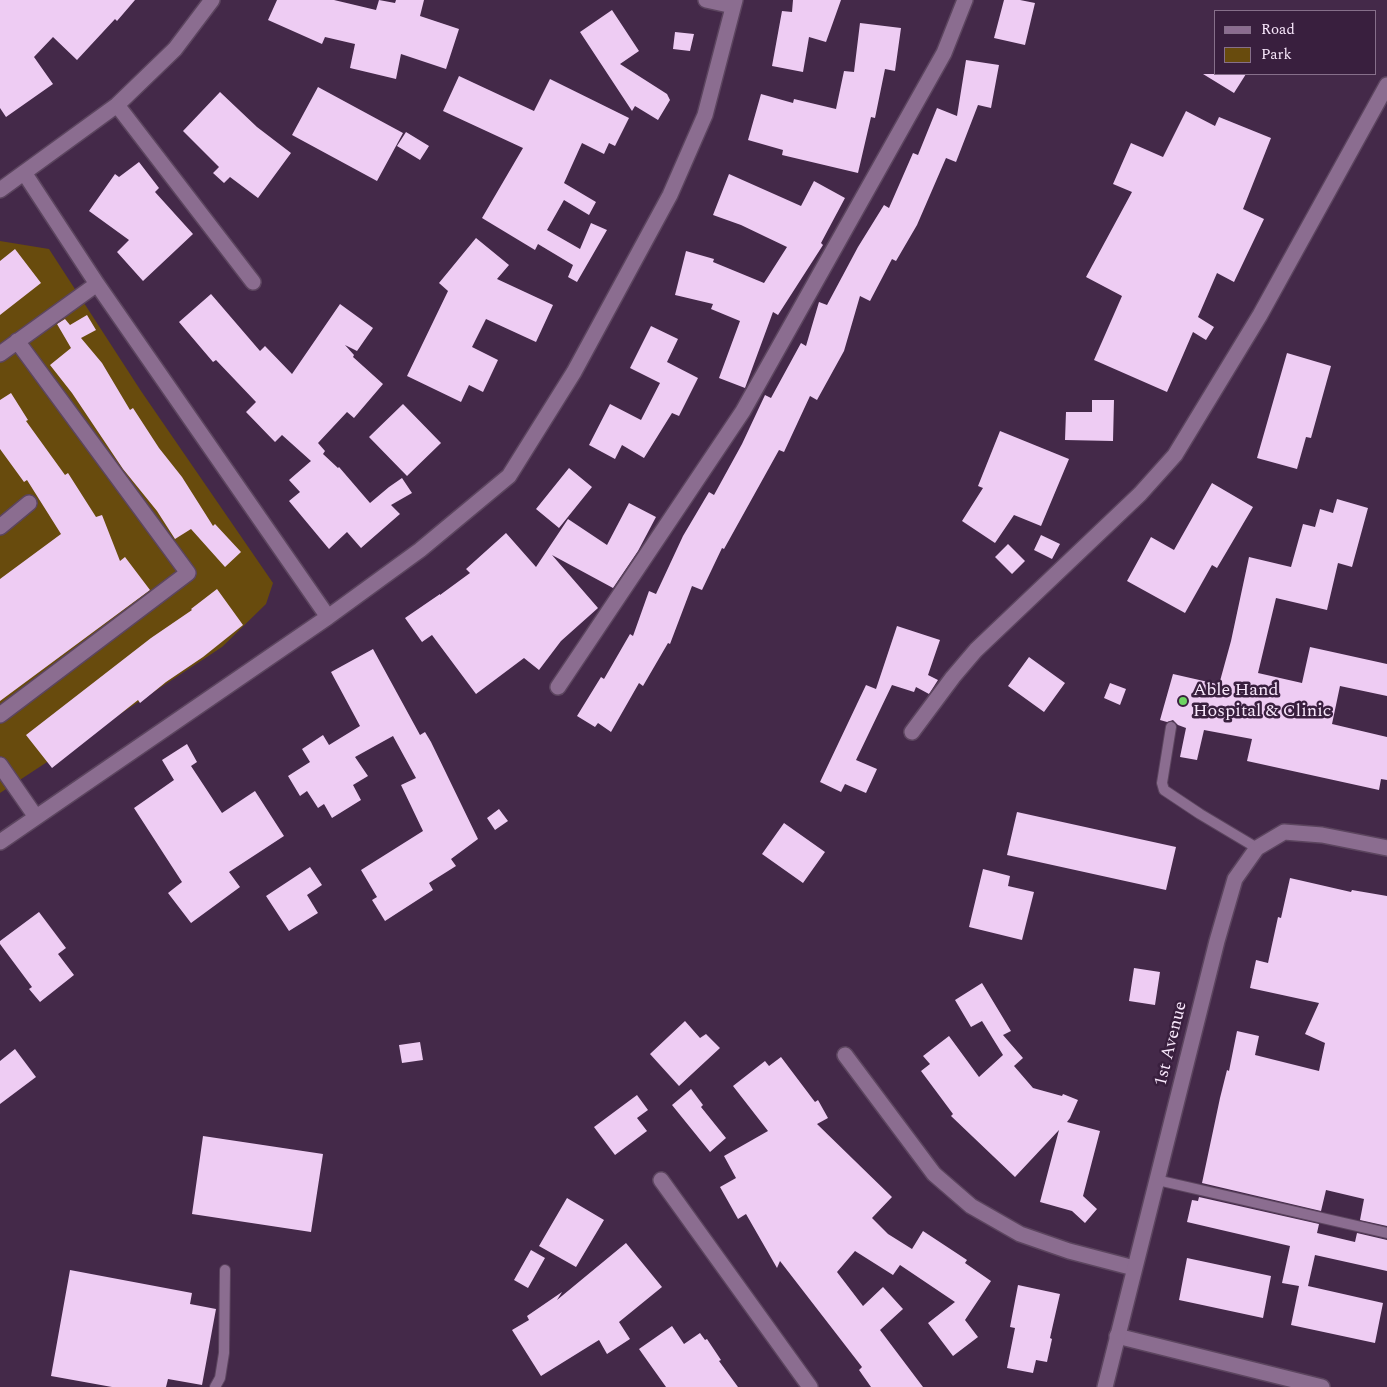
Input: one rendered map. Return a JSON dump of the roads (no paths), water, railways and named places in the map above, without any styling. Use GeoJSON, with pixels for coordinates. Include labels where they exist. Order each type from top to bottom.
{"type":"FeatureCollection","features":[{"type":"Feature","properties":{"kind":"street"},"geometry":{"type":"LineString","coordinates":[[2,184],[25,174],[117,105],[175,49],[212,0]]}},
{"type":"Feature","properties":{"kind":"street"},"geometry":{"type":"LineString","coordinates":[[0,842],[328,617],[420,550],[509,476],[574,372],[670,195],[705,115],[734,3],[706,0]]}},
{"type":"Feature","properties":{"kind":"street"},"geometry":{"type":"LineString","coordinates":[[558,686],[743,411],[944,53],[965,0]]}},
{"type":"Feature","properties":{"kind":"street"},"geometry":{"type":"LineString","coordinates":[[912,732],[953,677],[976,650],[1134,501],[1175,455],[1260,315],[1387,85]]}},
{"type":"Feature","properties":{"kind":"street"},"geometry":{"type":"LineString","coordinates":[[117,105],[253,282]]}},
{"type":"Feature","properties":{"kind":"street"},"geometry":{"type":"LineString","coordinates":[[25,174],[97,284],[328,617]]}},
{"type":"Feature","properties":{"kind":"street"},"geometry":{"type":"LineString","coordinates":[[0,354],[97,284]]}},
{"type":"Feature","properties":{"kind":"street"},"geometry":{"type":"LineString","coordinates":[[0,715],[188,572],[17,341]]}},
{"type":"Feature","properties":{"kind":"street"},"geometry":{"type":"LineString","coordinates":[[0,527],[29,503]]}},
{"type":"Feature","properties":{"kind":"street"},"geometry":{"type":"LineString","coordinates":[[0,766],[36,817]]}},
{"type":"Feature","properties":{"kind":"street","name":"1st Avenue"},"geometry":{"type":"LineString","coordinates":[[1105,1387],[1156,1180],[1235,879],[1257,848],[1284,832],[1322,835],[1387,848]]}},
{"type":"Feature","properties":{"kind":"street"},"geometry":{"type":"LineString","coordinates":[[845,1055],[934,1174],[971,1206],[1020,1234],[1069,1251],[1134,1268]]}},
{"type":"Feature","properties":{"kind":"street"},"geometry":{"type":"LineString","coordinates":[[660,1180],[810,1387]]}},
{"type":"Feature","properties":{"kind":"street"},"geometry":{"type":"LineString","coordinates":[[1117,1336],[1322,1387]]}},
{"type":"Feature","properties":{"kind":"lane"},"geometry":{"type":"LineString","coordinates":[[1171,727],[1162,783],[1164,790],[1257,848]]}},
{"type":"Feature","properties":{"kind":"lane"},"geometry":{"type":"LineString","coordinates":[[1156,1180],[1387,1233]]}},
{"type":"Feature","properties":{"kind":"lane"},"geometry":{"type":"LineString","coordinates":[[215,1387],[220,1378],[224,1353],[225,1270]]}},
{"type":"Feature","properties":{"kind":"place","name":"Able Hand Hospital & Clinic"},"geometry":{"type":"Point","coordinates":[1183,701]}}]}
